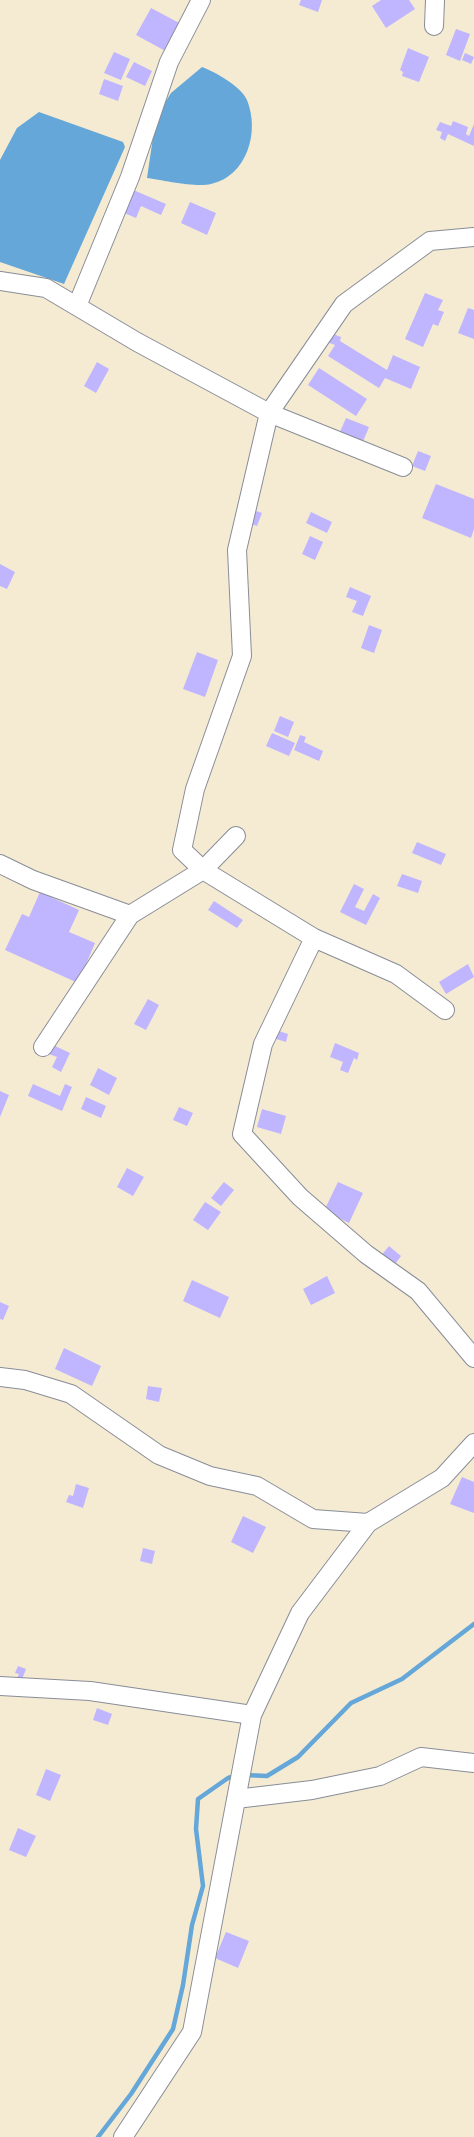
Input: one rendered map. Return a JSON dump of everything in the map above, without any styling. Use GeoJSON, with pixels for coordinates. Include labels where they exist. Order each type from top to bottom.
{"type":"FeatureCollection","features":[{"type":"Feature","properties":{"kind":"street"},"geometry":{"type":"LineString","coordinates":[[77,306],[130,177],[170,62],[201,0]]}},
{"type":"Feature","properties":{"kind":"street"},"geometry":{"type":"LineString","coordinates":[[434,26],[435,0]]}},
{"type":"Feature","properties":{"kind":"street"},"geometry":{"type":"LineString","coordinates":[[445,1010],[396,974],[314,938],[203,870],[182,850],[195,789],[242,656],[237,550],[269,413],[344,304],[430,241],[474,238]]}},
{"type":"Feature","properties":{"kind":"street"},"geometry":{"type":"LineString","coordinates":[[0,281],[46,288],[137,342],[269,413],[403,467]]}},
{"type":"Feature","properties":{"kind":"street"},"geometry":{"type":"LineString","coordinates":[[43,1047],[130,915],[203,870],[236,836]]}},
{"type":"Feature","properties":{"kind":"street"},"geometry":{"type":"LineString","coordinates":[[0,864],[33,880],[130,915]]}},
{"type":"Feature","properties":{"kind":"street"},"geometry":{"type":"LineString","coordinates":[[314,938],[264,1044],[242,1134],[300,1197],[366,1254],[418,1291],[474,1358]]}},
{"type":"Feature","properties":{"kind":"street"},"geometry":{"type":"LineString","coordinates":[[0,1377],[25,1380],[72,1394],[159,1455],[210,1476],[258,1486],[313,1519],[368,1523]]}},
{"type":"Feature","properties":{"kind":"street"},"geometry":{"type":"LineString","coordinates":[[123,2137],[192,2032],[252,1715],[300,1613],[368,1523],[442,1478],[474,1443]]}},
{"type":"Feature","properties":{"kind":"street"},"geometry":{"type":"LineString","coordinates":[[0,1686],[90,1690],[252,1715]]}},
{"type":"Feature","properties":{"kind":"street"},"geometry":{"type":"LineString","coordinates":[[236,1799],[312,1790],[380,1776],[422,1757],[474,1763]]}},
{"type":"Feature","properties":{"kind":"water"},"geometry":{"type":"Polygon","coordinates":[[[202,67],[234,85],[247,100],[251,112],[251,139],[242,162],[234,172],[211,184],[189,184],[147,178],[156,117],[171,93],[202,67]]]}},
{"type":"Feature","properties":{"kind":"water"},"geometry":{"type":"Polygon","coordinates":[[[39,112],[123,142],[125,147],[64,284],[0,262],[0,160],[17,128],[39,112]]]}},
{"type":"Feature","properties":{"kind":"building"},"geometry":{"type":"Polygon","coordinates":[[[301,0],[322,0],[318,12],[299,5],[301,0]]]}},
{"type":"Feature","properties":{"kind":"building"},"geometry":{"type":"Polygon","coordinates":[[[381,0],[409,0],[415,9],[386,28],[372,6],[381,0]]]}},
{"type":"Feature","properties":{"kind":"building"},"geometry":{"type":"Polygon","coordinates":[[[151,8],[183,25],[169,53],[136,35],[151,8]]]}},
{"type":"Feature","properties":{"kind":"building"},"geometry":{"type":"Polygon","coordinates":[[[456,29],[470,34],[460,61],[446,55],[456,29]]]}},
{"type":"Feature","properties":{"kind":"building"},"geometry":{"type":"Polygon","coordinates":[[[408,48],[429,57],[419,82],[402,76],[403,72],[400,70],[408,48]]]}},
{"type":"Feature","properties":{"kind":"building"},"geometry":{"type":"Polygon","coordinates":[[[114,52],[130,59],[121,80],[104,73],[114,52]]]}},
{"type":"Feature","properties":{"kind":"building"},"geometry":{"type":"Polygon","coordinates":[[[465,53],[474,57],[471,64],[462,60],[465,53]]]}},
{"type":"Feature","properties":{"kind":"building"},"geometry":{"type":"Polygon","coordinates":[[[134,62],[152,71],[145,86],[126,77],[134,62]]]}},
{"type":"Feature","properties":{"kind":"building"},"geometry":{"type":"Polygon","coordinates":[[[104,79],[123,86],[118,101],[99,94],[104,79]]]}},
{"type":"Feature","properties":{"kind":"building"},"geometry":{"type":"Polygon","coordinates":[[[453,121],[468,127],[466,134],[469,136],[474,124],[474,146],[448,134],[445,141],[440,138],[442,132],[436,130],[440,122],[451,126],[453,121]]]}},
{"type":"Feature","properties":{"kind":"building"},"geometry":{"type":"Polygon","coordinates":[[[131,189],[166,204],[161,215],[141,206],[136,218],[122,212],[131,189]]]}},
{"type":"Feature","properties":{"kind":"building"},"geometry":{"type":"Polygon","coordinates":[[[190,202],[216,213],[207,235],[181,223],[190,202]]]}},
{"type":"Feature","properties":{"kind":"building"},"geometry":{"type":"Polygon","coordinates":[[[425,293],[443,300],[438,310],[444,312],[438,326],[433,324],[423,347],[405,339],[425,293]]]}},
{"type":"Feature","properties":{"kind":"building"},"geometry":{"type":"Polygon","coordinates":[[[468,308],[474,310],[474,339],[458,333],[468,308]]]}},
{"type":"Feature","properties":{"kind":"building"},"geometry":{"type":"Polygon","coordinates":[[[328,332],[341,337],[340,341],[387,370],[393,355],[420,367],[411,389],[385,378],[379,388],[328,356],[335,345],[324,341],[328,332]]]}},
{"type":"Feature","properties":{"kind":"building"},"geometry":{"type":"Polygon","coordinates":[[[97,362],[109,369],[96,393],[84,386],[97,362]]]}},
{"type":"Feature","properties":{"kind":"building"},"geometry":{"type":"Polygon","coordinates":[[[319,368],[367,399],[356,416],[308,385],[319,368]]]}},
{"type":"Feature","properties":{"kind":"building"},"geometry":{"type":"Polygon","coordinates":[[[346,418],[369,427],[362,444],[339,434],[346,418]]]}},
{"type":"Feature","properties":{"kind":"building"},"geometry":{"type":"Polygon","coordinates":[[[418,451],[431,456],[425,471],[412,466],[418,451]]]}},
{"type":"Feature","properties":{"kind":"building"},"geometry":{"type":"Polygon","coordinates":[[[436,484],[474,499],[474,529],[471,538],[422,518],[436,484]]]}},
{"type":"Feature","properties":{"kind":"building"},"geometry":{"type":"Polygon","coordinates":[[[256,511],[262,513],[257,526],[251,524],[256,511]]]}},
{"type":"Feature","properties":{"kind":"building"},"geometry":{"type":"Polygon","coordinates":[[[311,512],[332,522],[327,533],[306,523],[311,512]]]}},
{"type":"Feature","properties":{"kind":"building"},"geometry":{"type":"Polygon","coordinates":[[[310,536],[323,542],[315,560],[302,554],[310,536]]]}},
{"type":"Feature","properties":{"kind":"building"},"geometry":{"type":"Polygon","coordinates":[[[0,564],[15,572],[7,589],[0,586],[0,564]]]}},
{"type":"Feature","properties":{"kind":"building"},"geometry":{"type":"Polygon","coordinates":[[[350,587],[371,596],[363,616],[352,612],[357,601],[346,597],[350,587]]]}},
{"type":"Feature","properties":{"kind":"building"},"geometry":{"type":"Polygon","coordinates":[[[369,625],[382,630],[374,653],[361,648],[369,625]]]}},
{"type":"Feature","properties":{"kind":"building"},"geometry":{"type":"Polygon","coordinates":[[[197,652],[218,660],[205,697],[183,689],[197,652]]]}},
{"type":"Feature","properties":{"kind":"building"},"geometry":{"type":"Polygon","coordinates":[[[280,716],[294,722],[288,737],[274,731],[280,716]]]}},
{"type":"Feature","properties":{"kind":"building"},"geometry":{"type":"Polygon","coordinates":[[[272,733],[295,743],[289,756],[266,746],[272,733]]]}},
{"type":"Feature","properties":{"kind":"building"},"geometry":{"type":"Polygon","coordinates":[[[300,735],[306,737],[304,742],[323,751],[319,761],[294,750],[300,735]]]}},
{"type":"Feature","properties":{"kind":"building"},"geometry":{"type":"Polygon","coordinates":[[[417,842],[446,854],[441,865],[412,853],[417,842]]]}},
{"type":"Feature","properties":{"kind":"building"},"geometry":{"type":"Polygon","coordinates":[[[402,874],[422,881],[418,893],[397,886],[402,874]]]}},
{"type":"Feature","properties":{"kind":"building"},"geometry":{"type":"Polygon","coordinates":[[[354,884],[364,889],[355,907],[364,911],[373,894],[380,898],[366,925],[340,912],[354,884]]]}},
{"type":"Feature","properties":{"kind":"building"},"geometry":{"type":"Polygon","coordinates":[[[40,892],[79,910],[69,932],[95,943],[78,983],[5,950],[22,914],[29,917],[40,892]]]}},
{"type":"Feature","properties":{"kind":"building"},"geometry":{"type":"Polygon","coordinates":[[[214,901],[243,920],[237,928],[208,910],[214,901]]]}},
{"type":"Feature","properties":{"kind":"building"},"geometry":{"type":"Polygon","coordinates":[[[468,964],[474,977],[446,994],[439,982],[468,964]]]}},
{"type":"Feature","properties":{"kind":"building"},"geometry":{"type":"Polygon","coordinates":[[[148,999],[159,1005],[146,1030],[134,1024],[148,999]]]}},
{"type":"Feature","properties":{"kind":"building"},"geometry":{"type":"Polygon","coordinates":[[[276,1030],[288,1034],[286,1042],[273,1038],[276,1030]]]}},
{"type":"Feature","properties":{"kind":"building"},"geometry":{"type":"Polygon","coordinates":[[[335,1043],[359,1053],[357,1060],[354,1058],[348,1073],[340,1070],[343,1062],[330,1057],[335,1043]]]}},
{"type":"Feature","properties":{"kind":"building"},"geometry":{"type":"Polygon","coordinates":[[[51,1044],[70,1053],[61,1072],[52,1067],[57,1057],[46,1053],[51,1044]]]}},
{"type":"Feature","properties":{"kind":"building"},"geometry":{"type":"Polygon","coordinates":[[[98,1068],[117,1078],[109,1095],[90,1085],[98,1068]]]}},
{"type":"Feature","properties":{"kind":"building"},"geometry":{"type":"Polygon","coordinates":[[[33,1084],[60,1096],[65,1084],[72,1087],[62,1111],[28,1096],[33,1084]]]}},
{"type":"Feature","properties":{"kind":"building"},"geometry":{"type":"Polygon","coordinates":[[[0,1091],[9,1095],[0,1117],[0,1091]]]}},
{"type":"Feature","properties":{"kind":"building"},"geometry":{"type":"Polygon","coordinates":[[[86,1097],[106,1106],[101,1118],[81,1109],[86,1097]]]}},
{"type":"Feature","properties":{"kind":"building"},"geometry":{"type":"Polygon","coordinates":[[[179,1107],[193,1113],[187,1126],[173,1120],[179,1107]]]}},
{"type":"Feature","properties":{"kind":"building"},"geometry":{"type":"Polygon","coordinates":[[[262,1109],[286,1116],[281,1134],[257,1127],[262,1109]]]}},
{"type":"Feature","properties":{"kind":"building"},"geometry":{"type":"Polygon","coordinates":[[[127,1168],[144,1177],[133,1196],[117,1187],[127,1168]]]}},
{"type":"Feature","properties":{"kind":"building"},"geometry":{"type":"Polygon","coordinates":[[[224,1182],[234,1190],[221,1206],[211,1198],[224,1182]]]}},
{"type":"Feature","properties":{"kind":"building"},"geometry":{"type":"Polygon","coordinates":[[[338,1182],[363,1193],[349,1223],[324,1211],[338,1182]]]}},
{"type":"Feature","properties":{"kind":"building"},"geometry":{"type":"Polygon","coordinates":[[[205,1202],[221,1212],[208,1230],[193,1220],[205,1202]]]}},
{"type":"Feature","properties":{"kind":"building"},"geometry":{"type":"Polygon","coordinates":[[[389,1246],[401,1256],[393,1267],[380,1257],[389,1246]]]}},
{"type":"Feature","properties":{"kind":"building"},"geometry":{"type":"Polygon","coordinates":[[[327,1276],[335,1293],[311,1305],[303,1289],[327,1276]]]}},
{"type":"Feature","properties":{"kind":"building"},"geometry":{"type":"Polygon","coordinates":[[[192,1280],[229,1297],[220,1318],[183,1301],[192,1280]]]}},
{"type":"Feature","properties":{"kind":"building"},"geometry":{"type":"Polygon","coordinates":[[[0,1302],[9,1306],[3,1320],[0,1319],[0,1302]]]}},
{"type":"Feature","properties":{"kind":"building"},"geometry":{"type":"Polygon","coordinates":[[[64,1348],[101,1366],[92,1386],[55,1369],[64,1348]]]}},
{"type":"Feature","properties":{"kind":"building"},"geometry":{"type":"Polygon","coordinates":[[[148,1386],[162,1388],[159,1402],[146,1399],[148,1386]]]}},
{"type":"Feature","properties":{"kind":"building"},"geometry":{"type":"Polygon","coordinates":[[[462,1477],[474,1482],[474,1513],[450,1504],[462,1477]]]}},
{"type":"Feature","properties":{"kind":"building"},"geometry":{"type":"Polygon","coordinates":[[[76,1484],[89,1488],[83,1508],[66,1502],[69,1495],[73,1496],[76,1484]]]}},
{"type":"Feature","properties":{"kind":"building"},"geometry":{"type":"Polygon","coordinates":[[[243,1516],[266,1527],[253,1553],[231,1542],[243,1516]]]}},
{"type":"Feature","properties":{"kind":"building"},"geometry":{"type":"Polygon","coordinates":[[[143,1548],[155,1551],[152,1564],[140,1561],[143,1548]]]}},
{"type":"Feature","properties":{"kind":"building"},"geometry":{"type":"Polygon","coordinates":[[[18,1666],[26,1669],[21,1682],[16,1680],[19,1674],[15,1673],[18,1666]]]}},
{"type":"Feature","properties":{"kind":"building"},"geometry":{"type":"Polygon","coordinates":[[[97,1708],[112,1714],[108,1725],[93,1720],[97,1708]]]}},
{"type":"Feature","properties":{"kind":"building"},"geometry":{"type":"Polygon","coordinates":[[[46,1769],[61,1775],[50,1801],[36,1795],[46,1769]]]}},
{"type":"Feature","properties":{"kind":"building"},"geometry":{"type":"Polygon","coordinates":[[[18,1828],[36,1836],[26,1857],[9,1850],[18,1828]]]}},
{"type":"Feature","properties":{"kind":"building"},"geometry":{"type":"Polygon","coordinates":[[[226,1932],[249,1941],[238,1968],[215,1958],[226,1932]]]}},
{"type":"Feature","properties":{"kind":"waterway"},"geometry":{"type":"LineString","coordinates":[[245,1775],[267,1776],[298,1757],[351,1703],[402,1679],[474,1624]]}},
{"type":"Feature","properties":{"kind":"waterway"},"geometry":{"type":"LineString","coordinates":[[98,2137],[131,2094],[173,2029],[183,1985],[192,1925],[203,1886],[196,1829],[198,1799],[228,1778],[235,1776]]}}]}
